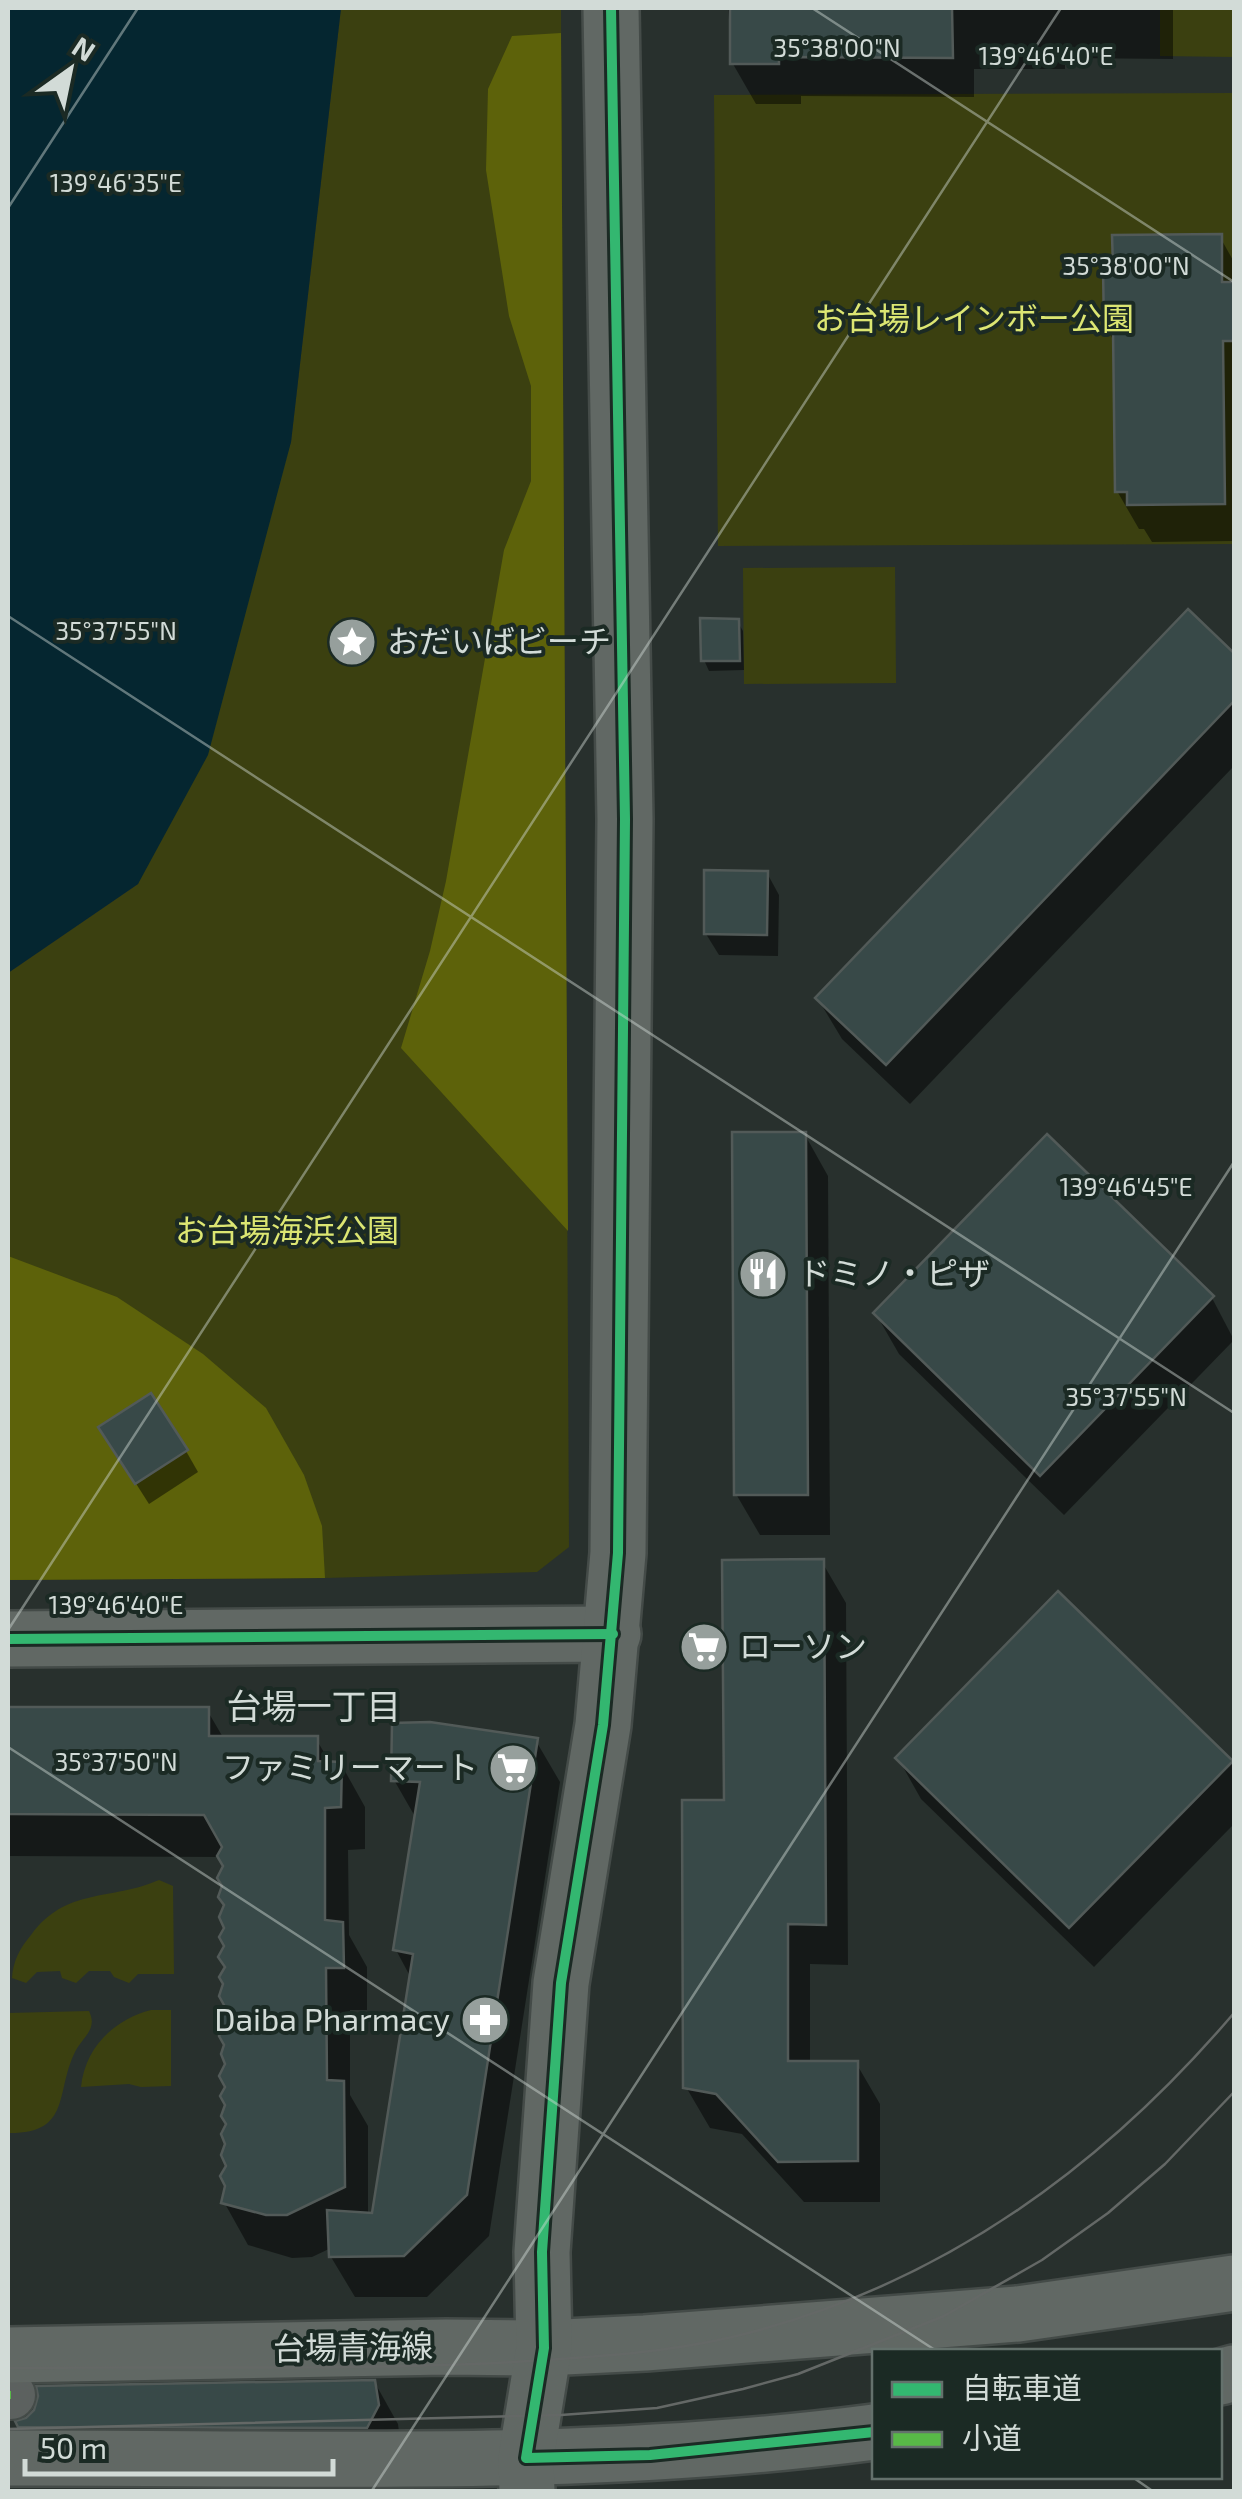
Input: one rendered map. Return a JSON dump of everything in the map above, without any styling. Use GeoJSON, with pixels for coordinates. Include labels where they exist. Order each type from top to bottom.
{"type":"FeatureCollection","features":[{"type":"Feature","properties":{"kind":"street"},"geometry":{"type":"LineString","coordinates":[[526,2475],[544,2348],[542,2252],[561,1983],[604,1725],[618,1553],[625,819],[611,8]]}},
{"type":"Feature","properties":{"kind":"street"},"geometry":{"type":"LineString","coordinates":[[8,1639],[613,1634]]}},
{"type":"Feature","properties":{"kind":"street","name":"台場青海線"},"geometry":{"type":"LineString","coordinates":[[8,2382],[446,2346],[544,2348],[645,2343],[1018,2314],[1234,2283]]}},
{"type":"Feature","properties":{"kind":"street"},"geometry":{"type":"LineString","coordinates":[[544,2348],[593,2474]]}},
{"type":"Feature","properties":{"kind":"street"},"geometry":{"type":"LineString","coordinates":[[8,2458],[593,2474],[650,2454],[872,2432]]}},
{"type":"Feature","properties":{"kind":"green space","name":"お台場海浜公園"},"geometry":{"type":"Polygon","coordinates":[[[341,8],[561,8],[569,1547],[537,1572],[8,1580],[8,973],[138,884],[291,442],[341,8]]]}},
{"type":"Feature","properties":{"kind":"green space"},"geometry":{"type":"Polygon","coordinates":[[[1160,8],[1234,8],[1234,57],[1160,56],[1160,8]]]}},
{"type":"Feature","properties":{"kind":"green space","name":"お台場レインボー公園"},"geometry":{"type":"Polygon","coordinates":[[[1234,93],[1234,544],[718,546],[714,95],[1234,93]]]}},
{"type":"Feature","properties":{"kind":"green space"},"geometry":{"type":"Polygon","coordinates":[[[895,567],[896,683],[744,684],[743,568],[895,567]]]}},
{"type":"Feature","properties":{"kind":"green space"},"geometry":{"type":"Polygon","coordinates":[[[159,1880],[173,1886],[174,1974],[138,1974],[129,1983],[110,1971],[89,1971],[76,1983],[62,1978],[60,1971],[37,1972],[26,1983],[12,1978],[24,1945],[59,1909],[159,1880]]]}},
{"type":"Feature","properties":{"kind":"green space"},"geometry":{"type":"Polygon","coordinates":[[[151,2010],[171,2010],[171,2086],[81,2087],[88,2060],[103,2038],[125,2021],[151,2010]]]}},
{"type":"Feature","properties":{"kind":"green space"},"geometry":{"type":"Polygon","coordinates":[[[89,2011],[91,2028],[75,2052],[52,2118],[43,2126],[8,2133],[8,2013],[89,2011]]]}},
{"type":"Feature","properties":{"kind":"shaded area"},"geometry":{"type":"Polygon","coordinates":[[[561,33],[568,1231],[401,1048],[446,881],[504,550],[531,481],[531,386],[509,316],[486,170],[488,89],[512,36],[561,33]]]}},
{"type":"Feature","properties":{"kind":"shaded area"},"geometry":{"type":"Polygon","coordinates":[[[8,1256],[117,1297],[203,1354],[266,1408],[304,1475],[322,1526],[325,1578],[8,1580],[8,1256]]]}},
{"type":"Feature","properties":{"kind":"water"},"geometry":{"type":"Polygon","coordinates":[[[8,8],[341,8],[291,442],[208,755],[138,884],[8,973],[8,8]]]}},
{"type":"Feature","properties":{"kind":"building"},"geometry":{"type":"Polygon","coordinates":[[[730,8],[952,8],[953,58],[779,57],[779,64],[730,64],[730,8]]]}},
{"type":"Feature","properties":{"kind":"building"},"geometry":{"type":"Polygon","coordinates":[[[1222,234],[1222,282],[1234,282],[1234,341],[1223,341],[1225,504],[1127,505],[1127,492],[1115,492],[1113,330],[1104,330],[1103,267],[1113,267],[1112,235],[1222,234]]]}},
{"type":"Feature","properties":{"kind":"building"},"geometry":{"type":"Polygon","coordinates":[[[1188,609],[1234,653],[1234,701],[886,1065],[815,998],[1188,609]]]}},
{"type":"Feature","properties":{"kind":"building"},"geometry":{"type":"Polygon","coordinates":[[[700,618],[739,619],[740,661],[701,661],[700,618]]]}},
{"type":"Feature","properties":{"kind":"building"},"geometry":{"type":"Polygon","coordinates":[[[704,870],[768,871],[767,935],[704,934],[704,870]]]}},
{"type":"Feature","properties":{"kind":"building"},"geometry":{"type":"Polygon","coordinates":[[[732,1132],[806,1132],[808,1495],[734,1495],[732,1132]]]}},
{"type":"Feature","properties":{"kind":"building"},"geometry":{"type":"Polygon","coordinates":[[[1047,1134],[1214,1296],[1040,1476],[873,1313],[1047,1134]]]}},
{"type":"Feature","properties":{"kind":"building"},"geometry":{"type":"Polygon","coordinates":[[[151,1393],[188,1450],[135,1484],[98,1427],[151,1393]]]}},
{"type":"Feature","properties":{"kind":"building"},"geometry":{"type":"Polygon","coordinates":[[[824,1559],[826,1925],[788,1924],[788,2061],[858,2061],[858,2161],[778,2162],[716,2094],[683,2088],[682,1800],[724,1800],[722,1560],[824,1559]]]}},
{"type":"Feature","properties":{"kind":"building"},"geometry":{"type":"Polygon","coordinates":[[[1058,1591],[1233,1761],[1069,1928],[895,1758],[1058,1591]]]}},
{"type":"Feature","properties":{"kind":"building"},"geometry":{"type":"Polygon","coordinates":[[[8,1707],[209,1707],[209,1736],[318,1736],[318,1761],[342,1762],[341,1807],[325,1808],[325,1920],[343,1922],[344,1968],[326,1968],[327,2080],[344,2081],[345,2187],[287,2215],[266,2215],[221,2203],[225,2186],[220,2176],[226,2166],[221,2155],[225,2144],[221,2134],[226,2124],[221,2116],[225,2105],[220,2096],[225,2087],[219,2076],[225,2064],[221,2054],[224,2045],[219,2036],[224,2026],[218,2017],[224,2005],[219,1996],[223,1984],[219,1977],[225,1967],[218,1957],[224,1946],[219,1937],[224,1928],[219,1917],[224,1905],[218,1897],[222,1886],[217,1878],[223,1866],[217,1856],[222,1847],[204,1815],[8,1814],[8,1707]]]}},
{"type":"Feature","properties":{"kind":"building"},"geometry":{"type":"Polygon","coordinates":[[[430,1722],[538,1738],[467,2195],[404,2256],[329,2257],[327,2210],[372,2213],[413,1954],[393,1950],[420,1782],[391,1781],[392,1723],[430,1722]]]}},
{"type":"Feature","properties":{"kind":"building"},"geometry":{"type":"Polygon","coordinates":[[[375,2380],[379,2405],[367,2428],[18,2427],[15,2421],[34,2410],[36,2386],[375,2380]]]}},
{"type":"Feature","properties":{"kind":"tram line"},"geometry":{"type":"LineString","coordinates":[[8,2368],[515,2362],[672,2348],[763,2329],[833,2306],[899,2278],[1022,2207],[1134,2117],[1234,2013]]}},
{"type":"Feature","properties":{"kind":"tram line"},"geometry":{"type":"LineString","coordinates":[[8,2429],[561,2415],[657,2408],[798,2374],[944,2316],[1042,2260],[1108,2213],[1165,2164],[1234,2092]]}},
{"type":"Feature","properties":{"kind":"cycle path"},"geometry":{"type":"LineString","coordinates":[[611,8],[625,819],[618,1553],[603,1725],[561,1983],[542,2252],[544,2348],[526,2458],[650,2455],[872,2432]]}},
{"type":"Feature","properties":{"kind":"cycle path"},"geometry":{"type":"LineString","coordinates":[[8,1639],[613,1634]]}},
{"type":"Feature","properties":{"kind":"place","name":"おだいばビーチ"},"geometry":{"type":"Point","coordinates":[352,642]}},
{"type":"Feature","properties":{"kind":"place","name":"ドミノ・ピザ"},"geometry":{"type":"Point","coordinates":[763,1274]}},
{"type":"Feature","properties":{"kind":"place","name":"ローソン"},"geometry":{"type":"Point","coordinates":[704,1647]}},
{"type":"Feature","properties":{"kind":"place","name":"ファミリーマート"},"geometry":{"type":"Point","coordinates":[513,1768]}},
{"type":"Feature","properties":{"kind":"place","name":"Daiba Pharmacy"},"geometry":{"type":"Point","coordinates":[485,2020]}},
{"type":"Feature","properties":{"kind":"district","name":"台場一丁目"},"geometry":{"type":"Point","coordinates":[314,1707]}}]}
